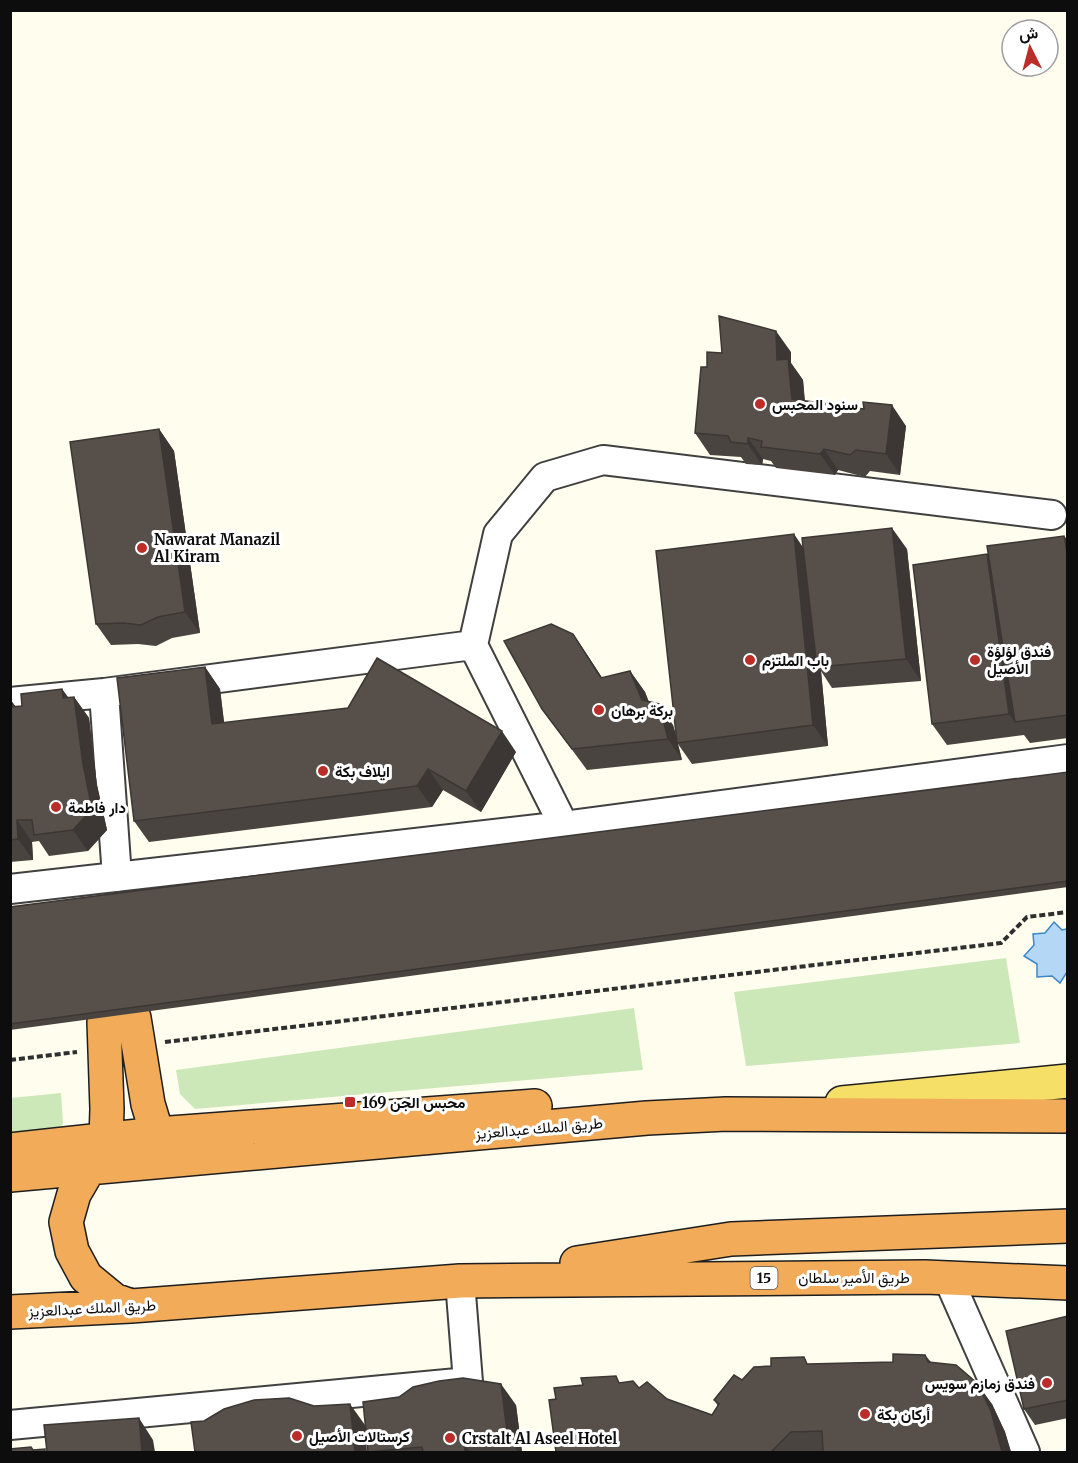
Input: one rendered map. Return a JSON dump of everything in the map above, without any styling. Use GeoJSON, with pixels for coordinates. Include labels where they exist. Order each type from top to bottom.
{"type":"FeatureCollection","features":[{"type":"Feature","properties":{"kind":"highway"},"geometry":{"type":"LineString","coordinates":[[121,1033],[157,1134]]}},
{"type":"Feature","properties":{"kind":"highway"},"geometry":{"type":"LineString","coordinates":[[121,1033],[108,1109],[106,1139],[74,1194],[66,1222],[72,1251],[86,1277],[114,1300],[131,1306]]}},
{"type":"Feature","properties":{"kind":"highway"},"geometry":{"type":"LineString","coordinates":[[10,1150],[157,1134],[605,1101],[647,1119]]}},
{"type":"Feature","properties":{"kind":"highway"},"geometry":{"type":"LineString","coordinates":[[726,1113],[1068,1116]]}},
{"type":"Feature","properties":{"kind":"highway","name":"طريق الملك عبدالعزيز"},"geometry":{"type":"LineString","coordinates":[[10,1175],[726,1113]]}},
{"type":"Feature","properties":{"kind":"highway"},"geometry":{"type":"LineString","coordinates":[[460,1281],[731,1239],[1068,1226]]}},
{"type":"Feature","properties":{"kind":"highway","name":"طريق الأمير سلطان"},"geometry":{"type":"LineString","coordinates":[[460,1281],[948,1278],[1068,1283]]}},
{"type":"Feature","properties":{"kind":"highway","name":"طريق الملك عبدالعزيز"},"geometry":{"type":"LineString","coordinates":[[10,1312],[131,1306],[460,1281]]}},
{"type":"Feature","properties":{"kind":"main road","name":"طريق الملك عبدالعزيز"},"geometry":{"type":"LineString","coordinates":[[726,1113],[1068,1081]]}},
{"type":"Feature","properties":{"kind":"street"},"geometry":{"type":"LineString","coordinates":[[564,826],[473,645],[498,534],[545,477],[603,460],[1052,515]]}},
{"type":"Feature","properties":{"kind":"street"},"geometry":{"type":"LineString","coordinates":[[10,702],[104,693],[473,645]]}},
{"type":"Feature","properties":{"kind":"street"},"geometry":{"type":"LineString","coordinates":[[104,693],[122,881]]}},
{"type":"Feature","properties":{"kind":"street"},"geometry":{"type":"LineString","coordinates":[[10,889],[87,887],[1068,759]]}},
{"type":"Feature","properties":{"kind":"street"},"geometry":{"type":"LineString","coordinates":[[948,1278],[1024,1452]]}},
{"type":"Feature","properties":{"kind":"street"},"geometry":{"type":"LineString","coordinates":[[10,1425],[468,1382],[460,1281]]}},
{"type":"Feature","properties":{"kind":"path"},"geometry":{"type":"LineString","coordinates":[[10,1060],[121,1033],[1001,943],[1027,917],[1068,912]]}},
{"type":"Feature","properties":{"kind":"green space"},"geometry":{"type":"Polygon","coordinates":[[[1006,958],[1020,1043],[746,1066],[734,992],[1006,958]]]}},
{"type":"Feature","properties":{"kind":"green space"},"geometry":{"type":"Polygon","coordinates":[[[634,1008],[643,1070],[195,1109],[180,1094],[176,1070],[634,1008]]]}},
{"type":"Feature","properties":{"kind":"green space"},"geometry":{"type":"Polygon","coordinates":[[[61,1093],[63,1124],[52,1135],[11,1139],[11,1098],[61,1093]]]}},
{"type":"Feature","properties":{"kind":"water"},"geometry":{"type":"Polygon","coordinates":[[[1054,922],[1062,930],[1067,929],[1067,972],[1060,983],[1052,976],[1037,977],[1037,964],[1024,956],[1034,945],[1033,934],[1045,933],[1054,922]]]}},
{"type":"Feature","properties":{"kind":"building","name":"سنود المحبس"},"geometry":{"type":"Polygon","coordinates":[[[719,316],[776,331],[777,360],[788,359],[792,399],[864,409],[863,402],[892,405],[886,454],[856,450],[850,455],[824,449],[820,454],[761,447],[762,441],[748,438],[748,444],[731,442],[728,436],[695,433],[701,367],[707,367],[707,352],[722,353],[719,316]]]}},
{"type":"Feature","properties":{"kind":"building","name":"Nawarat Manazil Al Kiram"},"geometry":{"type":"Polygon","coordinates":[[[159,429],[185,612],[158,617],[141,625],[96,624],[70,442],[159,429]]]}},
{"type":"Feature","properties":{"kind":"building"},"geometry":{"type":"Polygon","coordinates":[[[892,528],[906,659],[817,667],[802,538],[892,528]]]}},
{"type":"Feature","properties":{"kind":"building","name":"باب الملتزم"},"geometry":{"type":"Polygon","coordinates":[[[794,534],[813,725],[677,743],[656,551],[794,534]]]}},
{"type":"Feature","properties":{"kind":"building"},"geometry":{"type":"Polygon","coordinates":[[[1064,536],[1068,558],[1068,715],[1015,722],[987,546],[1064,536]]]}},
{"type":"Feature","properties":{"kind":"building","name":"فندق لؤلؤة الأصيل"},"geometry":{"type":"Polygon","coordinates":[[[987,554],[1009,714],[932,724],[913,565],[987,554]]]}},
{"type":"Feature","properties":{"kind":"building","name":"بركة برهان"},"geometry":{"type":"Polygon","coordinates":[[[551,624],[573,634],[601,678],[630,671],[642,700],[659,704],[668,739],[572,749],[542,709],[504,641],[551,624]]]}},
{"type":"Feature","properties":{"kind":"building","name":"ايلاف بكة"},"geometry":{"type":"Polygon","coordinates":[[[377,658],[502,731],[466,791],[428,769],[417,786],[134,821],[117,678],[205,667],[212,724],[348,708],[377,658]]]}},
{"type":"Feature","properties":{"kind":"building","name":"دار فاطمة"},"geometry":{"type":"Polygon","coordinates":[[[62,689],[63,698],[74,697],[92,809],[73,830],[34,835],[32,820],[17,820],[18,839],[10,840],[10,707],[22,706],[21,694],[62,689]]]}},
{"type":"Feature","properties":{"kind":"building"},"geometry":{"type":"Polygon","coordinates":[[[1068,772],[1068,881],[10,1024],[10,907],[1068,772]]]}},
{"type":"Feature","properties":{"kind":"building","name":"فندق زمازم سويس"},"geometry":{"type":"Polygon","coordinates":[[[1068,1316],[1068,1400],[1024,1409],[1006,1331],[1068,1316]]]}},
{"type":"Feature","properties":{"kind":"building","name":"أركان بكة"},"geometry":{"type":"Polygon","coordinates":[[[893,1354],[925,1355],[928,1362],[956,1365],[977,1383],[991,1411],[1002,1452],[823,1452],[822,1431],[791,1432],[771,1452],[556,1452],[549,1400],[556,1399],[554,1388],[583,1385],[581,1378],[616,1376],[619,1383],[633,1381],[639,1388],[647,1382],[667,1399],[712,1415],[719,1404],[714,1400],[734,1375],[742,1380],[754,1367],[771,1366],[771,1358],[804,1357],[807,1364],[893,1362],[893,1354]]]}},
{"type":"Feature","properties":{"kind":"building"},"geometry":{"type":"Polygon","coordinates":[[[463,1378],[501,1384],[508,1439],[464,1444],[465,1452],[423,1452],[422,1447],[368,1452],[363,1402],[399,1397],[413,1387],[463,1378]]]}},
{"type":"Feature","properties":{"kind":"building"},"geometry":{"type":"Polygon","coordinates":[[[289,1398],[314,1406],[350,1404],[355,1452],[195,1452],[191,1422],[204,1421],[224,1409],[254,1400],[289,1398]]]}},
{"type":"Feature","properties":{"kind":"building"},"geometry":{"type":"Polygon","coordinates":[[[139,1418],[142,1452],[47,1452],[44,1425],[139,1418]]]}},
{"type":"Feature","properties":{"kind":"building"},"geometry":{"type":"Polygon","coordinates":[[[31,1447],[33,1450],[45,1449],[45,1452],[10,1452],[10,1449],[31,1447]]]}},
{"type":"Feature","properties":{"kind":"place","name":"سنود المحبس"},"geometry":{"type":"Point","coordinates":[760,404]}},
{"type":"Feature","properties":{"kind":"place","name":"Nawarat Manazil Al Kiram"},"geometry":{"type":"Point","coordinates":[142,548]}},
{"type":"Feature","properties":{"kind":"place","name":"باب الملتزم"},"geometry":{"type":"Point","coordinates":[750,660]}},
{"type":"Feature","properties":{"kind":"place","name":"فندق لؤلؤة الأصيل"},"geometry":{"type":"Point","coordinates":[975,660]}},
{"type":"Feature","properties":{"kind":"place","name":"بركة برهان"},"geometry":{"type":"Point","coordinates":[599,710]}},
{"type":"Feature","properties":{"kind":"place","name":"ايلاف بكة"},"geometry":{"type":"Point","coordinates":[323,771]}},
{"type":"Feature","properties":{"kind":"place","name":"دار فاطمة"},"geometry":{"type":"Point","coordinates":[56,807]}},
{"type":"Feature","properties":{"kind":"place","name":"محبس الجن 169"},"geometry":{"type":"Point","coordinates":[350,1102]}},
{"type":"Feature","properties":{"kind":"place","name":"فندق زمازم سويس"},"geometry":{"type":"Point","coordinates":[1047,1383]}},
{"type":"Feature","properties":{"kind":"place","name":"أركان بكة"},"geometry":{"type":"Point","coordinates":[865,1414]}},
{"type":"Feature","properties":{"kind":"place","name":"كرستالات الأصيل"},"geometry":{"type":"Point","coordinates":[297,1436]}},
{"type":"Feature","properties":{"kind":"place","name":"Crstalt Al Aseel Hotel"},"geometry":{"type":"Point","coordinates":[450,1438]}}]}
